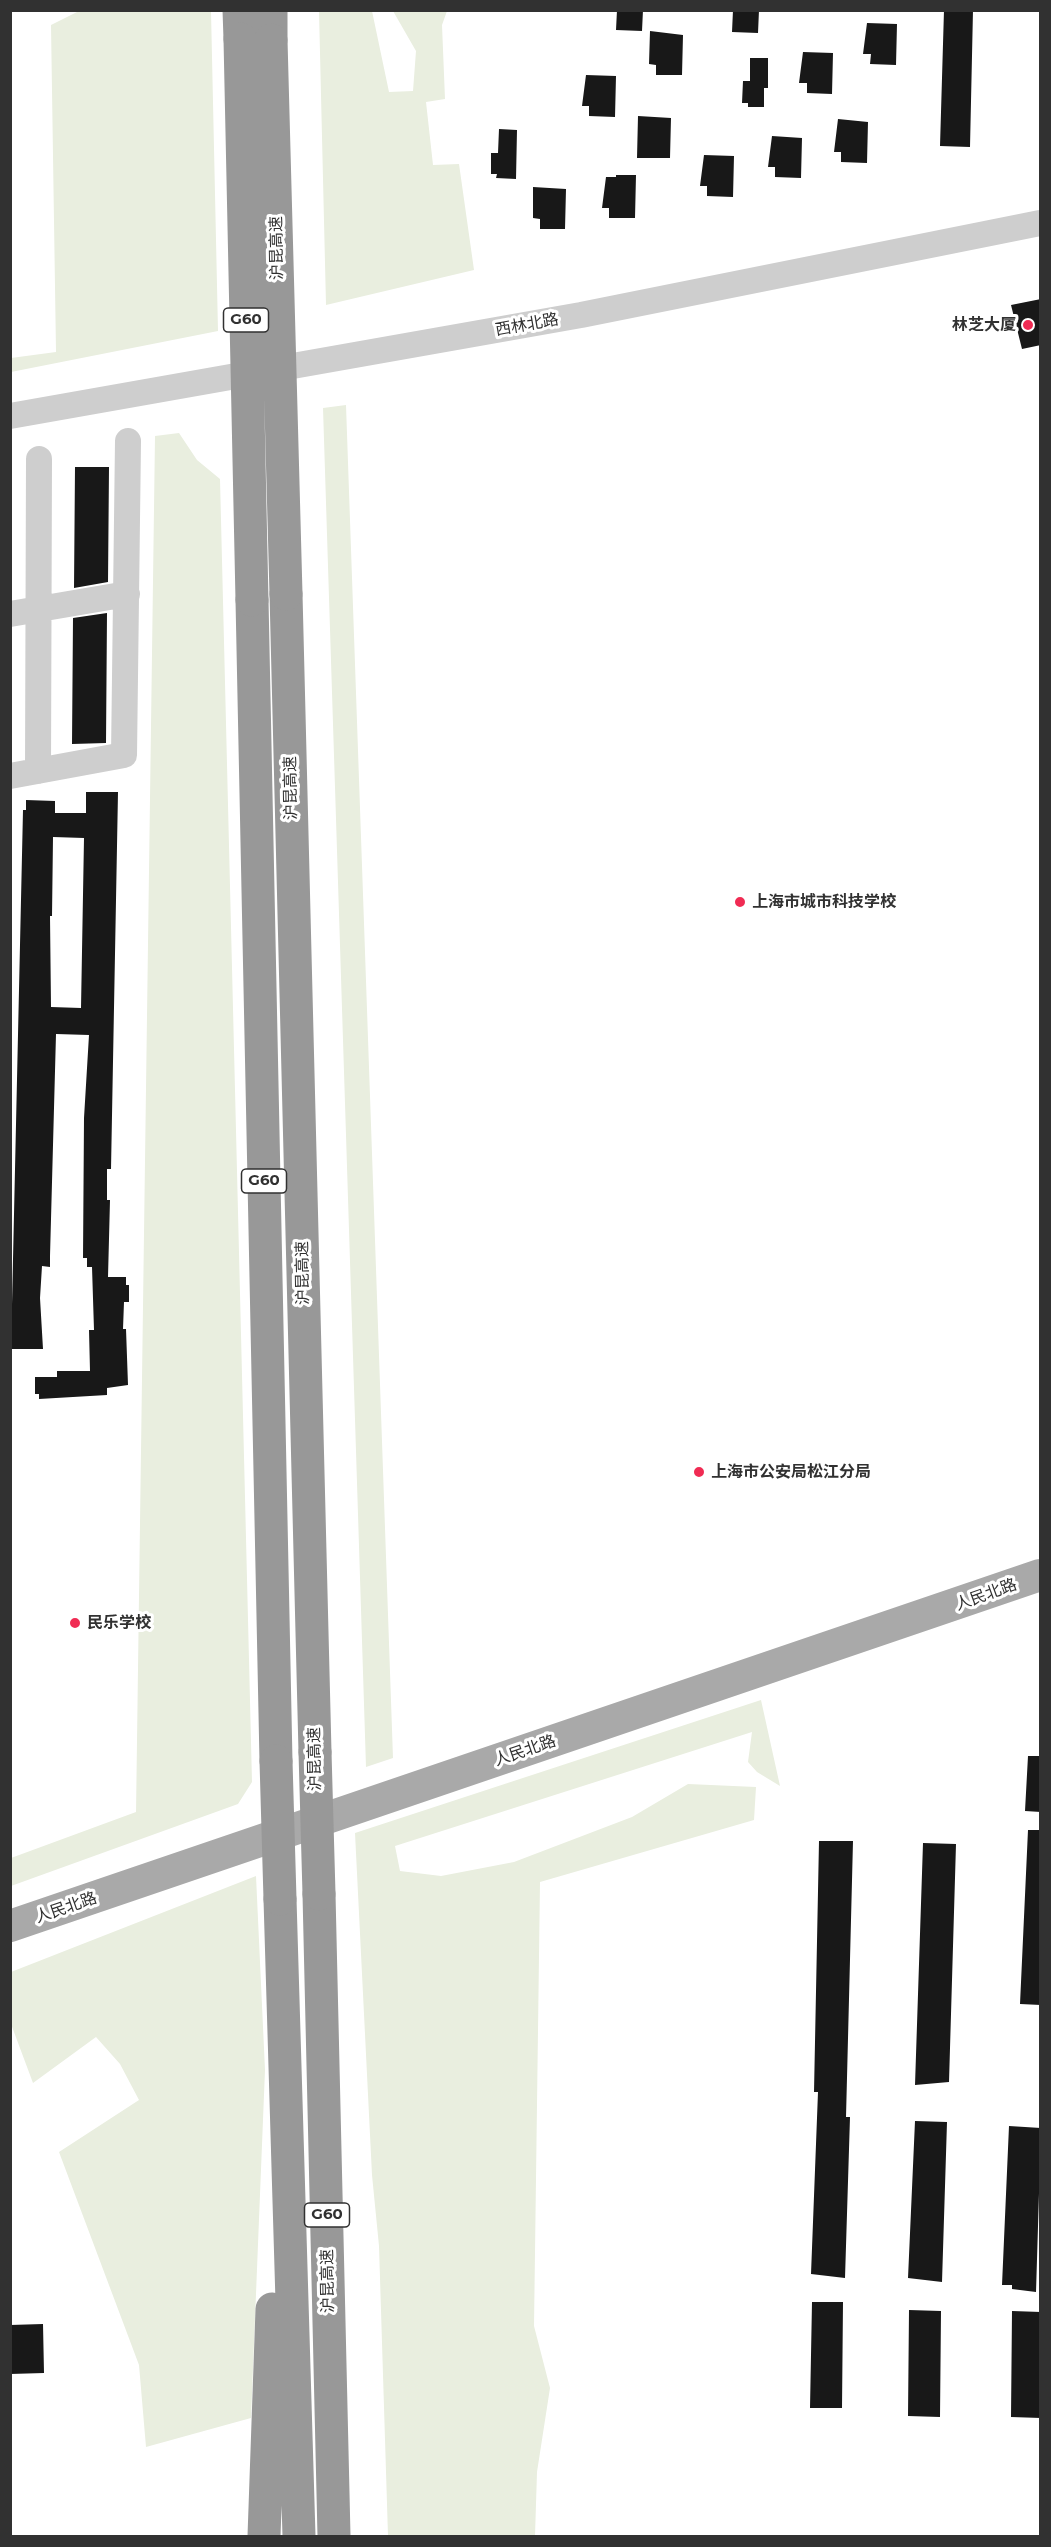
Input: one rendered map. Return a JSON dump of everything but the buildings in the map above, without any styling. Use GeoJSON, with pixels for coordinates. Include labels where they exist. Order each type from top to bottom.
{"type":"FeatureCollection","features":[{"type":"Feature","properties":{"kind":"highway","name":"沪昆高速"},"geometry":{"type":"LineString","coordinates":[[255,25],[286,594],[334,2536]]}},
{"type":"Feature","properties":{"kind":"highway","name":"沪昆高速"},"geometry":{"type":"LineString","coordinates":[[255,25],[252,600],[276,1761],[299,2536]]}},
{"type":"Feature","properties":{"kind":"highway"},"geometry":{"type":"LineString","coordinates":[[264,2536],[267,2413],[285,2092]]}},
{"type":"Feature","properties":{"kind":"highway"},"geometry":{"type":"LineString","coordinates":[[324,2092],[354,2536]]}},
{"type":"Feature","properties":{"kind":"main road","name":"人民北路"},"geometry":{"type":"LineString","coordinates":[[10,1926],[1041,1575]]}},
{"type":"Feature","properties":{"kind":"street","name":"西林北路"},"geometry":{"type":"LineString","coordinates":[[10,416],[581,315],[1041,223]]}},
{"type":"Feature","properties":{"kind":"street"},"geometry":{"type":"LineString","coordinates":[[10,776],[123,755],[128,441]]}},
{"type":"Feature","properties":{"kind":"street"},"geometry":{"type":"LineString","coordinates":[[38,771],[39,459]]}},
{"type":"Feature","properties":{"kind":"street"},"geometry":{"type":"LineString","coordinates":[[10,614],[127,594]]}},
{"type":"Feature","properties":{"kind":"shaded area"},"geometry":{"type":"Polygon","coordinates":[[[79,11],[211,11],[218,331],[11,372],[11,358],[56,352],[51,25],[79,11]]]}},
{"type":"Feature","properties":{"kind":"shaded area"},"geometry":{"type":"Polygon","coordinates":[[[319,11],[372,11],[389,92],[413,91],[416,51],[393,11],[447,11],[442,25],[445,99],[426,102],[433,165],[459,164],[474,270],[326,305],[319,11]]]}},
{"type":"Feature","properties":{"kind":"shaded area"},"geometry":{"type":"Polygon","coordinates":[[[346,405],[393,1758],[366,1767],[323,408],[346,405]]]}},
{"type":"Feature","properties":{"kind":"shaded area"},"geometry":{"type":"Polygon","coordinates":[[[179,433],[197,460],[220,479],[252,1782],[238,1804],[11,1886],[11,1858],[136,1812],[155,436],[179,433]]]}},
{"type":"Feature","properties":{"kind":"shaded area"},"geometry":{"type":"Polygon","coordinates":[[[761,1700],[780,1786],[757,1772],[748,1762],[752,1732],[395,1846],[400,1871],[441,1876],[514,1862],[632,1817],[688,1784],[756,1787],[754,1820],[540,1882],[534,2326],[550,2388],[537,2472],[535,2536],[388,2536],[379,2246],[372,2175],[355,1833],[761,1700]]]}},
{"type":"Feature","properties":{"kind":"shaded area"},"geometry":{"type":"Polygon","coordinates":[[[256,1876],[265,2070],[251,2418],[146,2447],[139,2365],[59,2152],[139,2100],[120,2064],[96,2037],[33,2083],[11,2024],[11,1972],[256,1876]]]}},
{"type":"Feature","properties":{"kind":"place","name":"林芝大厦"},"geometry":{"type":"Point","coordinates":[1028,325]}},
{"type":"Feature","properties":{"kind":"place","name":"上海市城市科技学校"},"geometry":{"type":"Point","coordinates":[740,902]}},
{"type":"Feature","properties":{"kind":"place","name":"上海市公安局松江分局"},"geometry":{"type":"Point","coordinates":[699,1472]}},
{"type":"Feature","properties":{"kind":"place","name":"民乐学校"},"geometry":{"type":"Point","coordinates":[75,1623]}}]}
